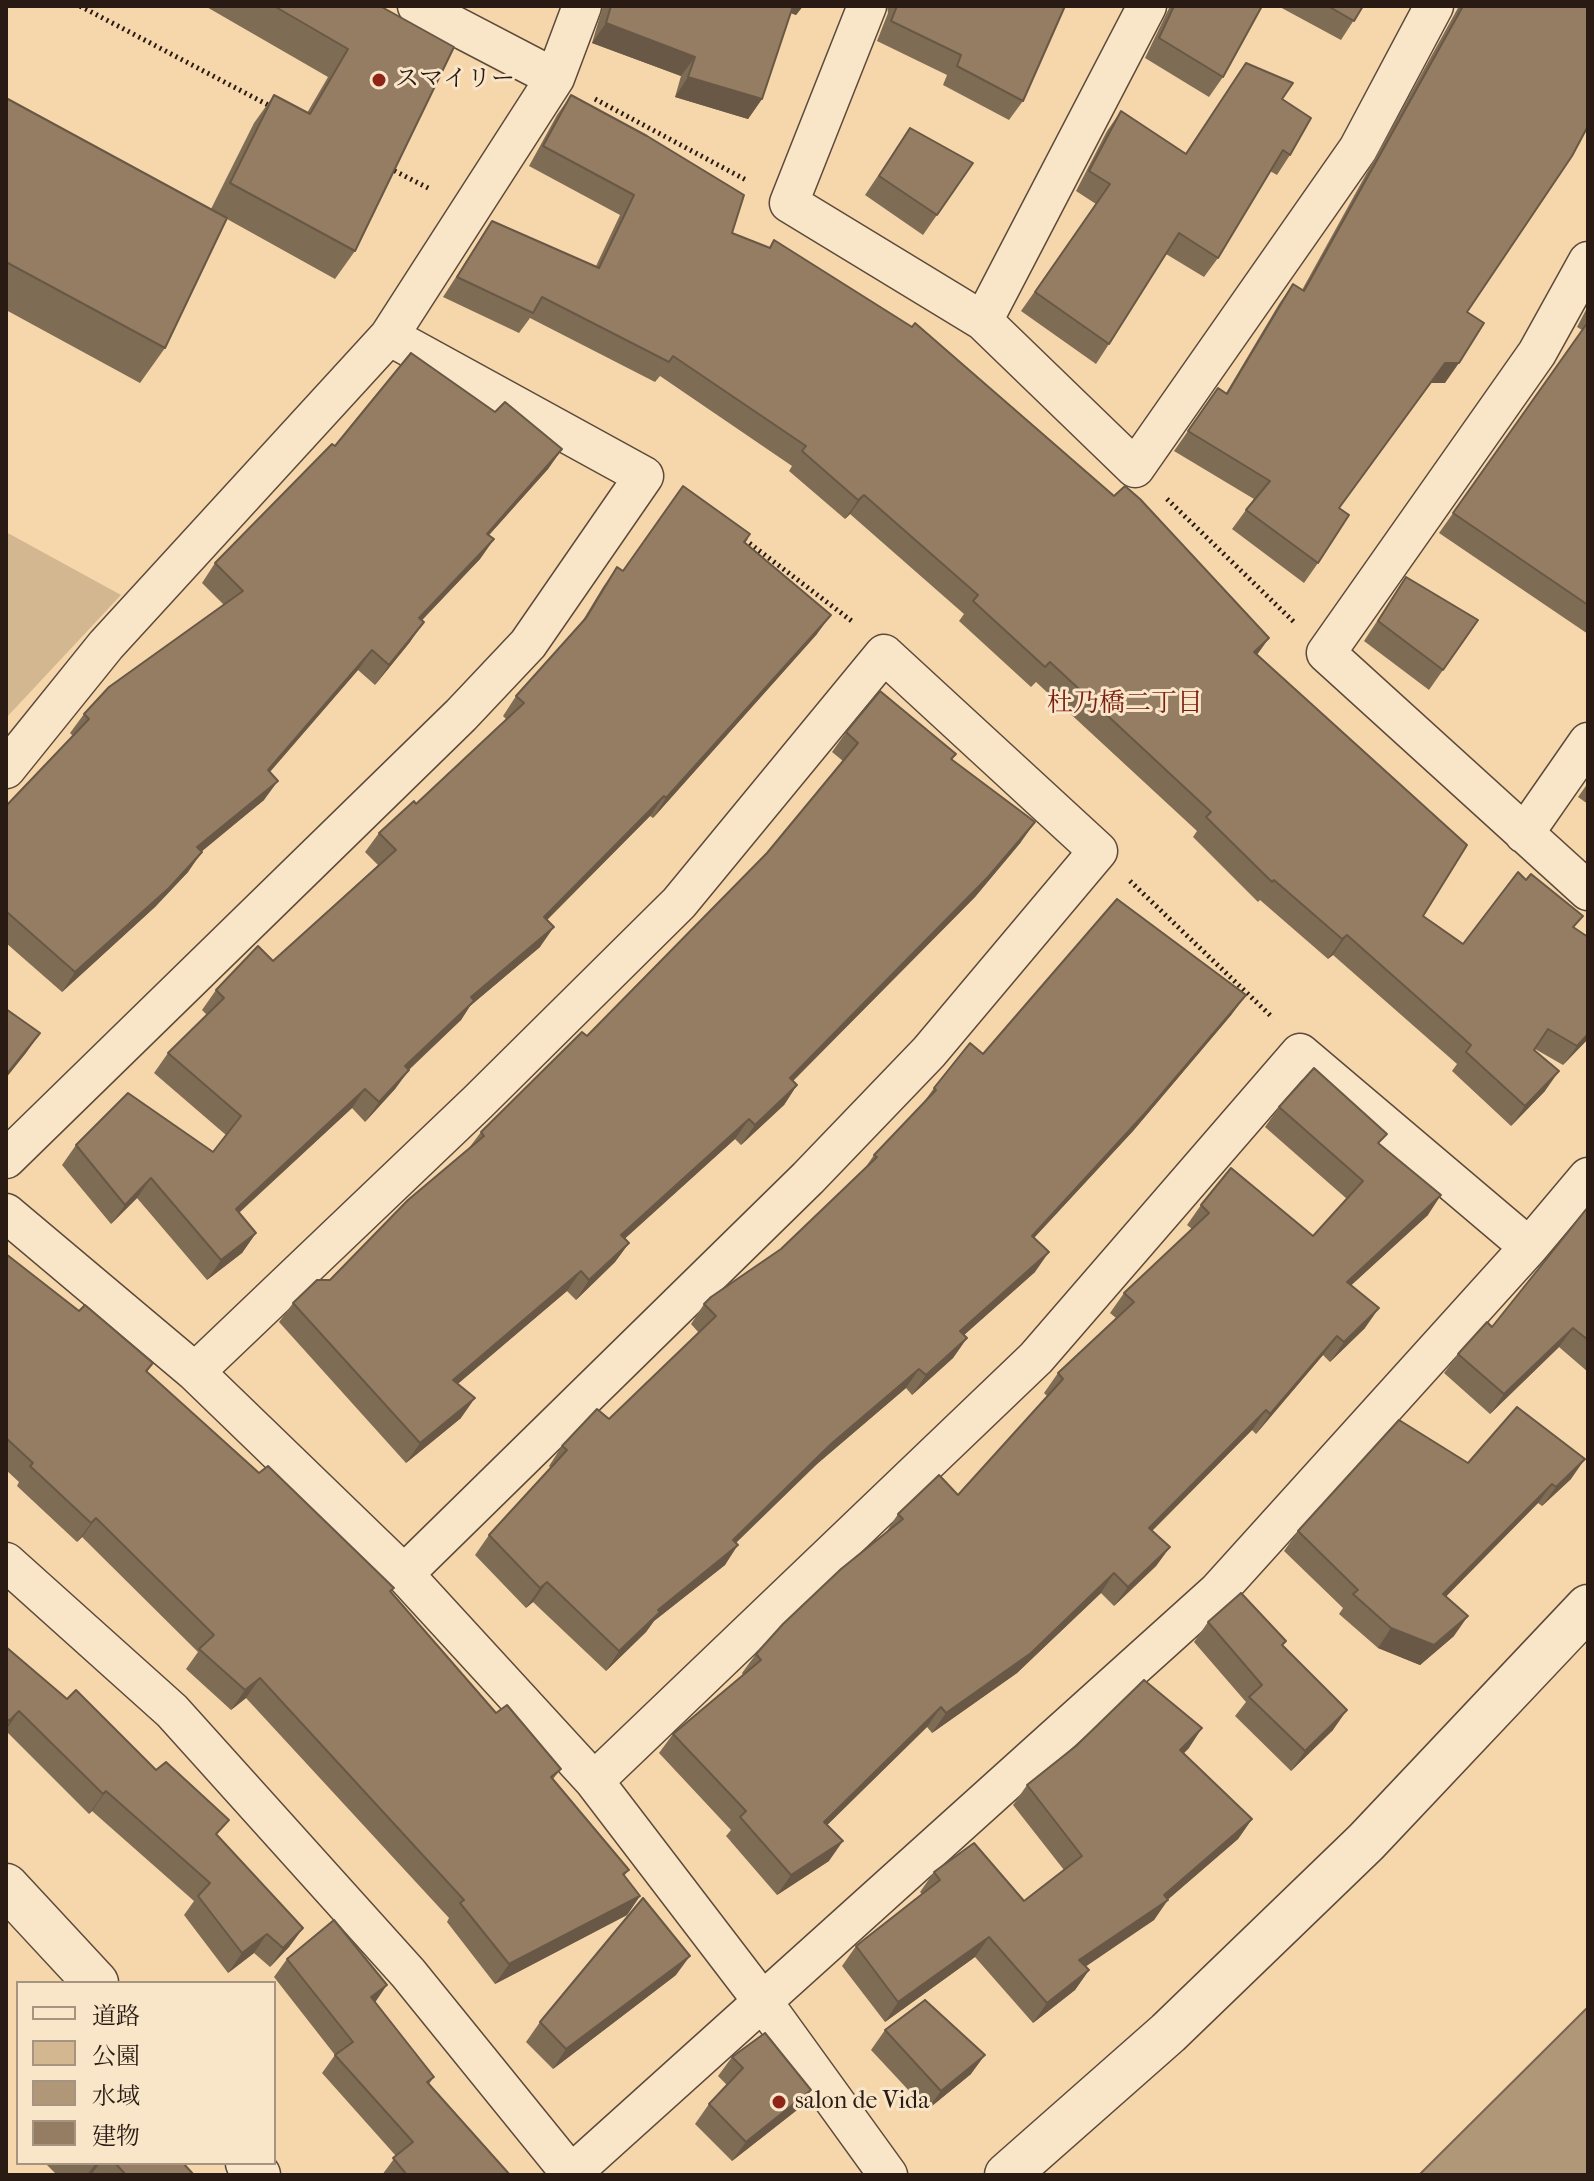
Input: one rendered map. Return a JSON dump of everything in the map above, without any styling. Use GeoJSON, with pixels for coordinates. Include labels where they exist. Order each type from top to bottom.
{"type":"FeatureCollection","features":[{"type":"Feature","properties":{"kind":"street"},"geometry":{"type":"LineString","coordinates":[[417,6],[555,78]]}},
{"type":"Feature","properties":{"kind":"street"},"geometry":{"type":"LineString","coordinates":[[6,769],[106,645],[389,336],[555,78],[582,6]]}},
{"type":"Feature","properties":{"kind":"street"},"geometry":{"type":"LineString","coordinates":[[867,6],[789,203],[983,321],[1135,468],[1358,149],[1434,6]]}},
{"type":"Feature","properties":{"kind":"street"},"geometry":{"type":"LineString","coordinates":[[983,321],[1147,6]]}},
{"type":"Feature","properties":{"kind":"street"},"geometry":{"type":"LineString","coordinates":[[1588,261],[1537,353],[1326,653],[1588,891]]}},
{"type":"Feature","properties":{"kind":"street"},"geometry":{"type":"LineString","coordinates":[[6,1159],[461,715],[528,644],[644,476],[389,336]]}},
{"type":"Feature","properties":{"kind":"street"},"geometry":{"type":"LineString","coordinates":[[195,1372],[478,1102],[679,903],[884,654],[1098,851],[907,1075],[808,1178],[404,1574]]}},
{"type":"Feature","properties":{"kind":"street"},"geometry":{"type":"LineString","coordinates":[[1524,834],[1588,742]]}},
{"type":"Feature","properties":{"kind":"street"},"geometry":{"type":"LineString","coordinates":[[594,1781],[1036,1358],[1300,1053],[1529,1247]]}},
{"type":"Feature","properties":{"kind":"street"},"geometry":{"type":"LineString","coordinates":[[6,1562],[172,1711],[408,1973],[571,2174],[1218,1591],[1529,1247],[1588,1177]]}},
{"type":"Feature","properties":{"kind":"street"},"geometry":{"type":"LineString","coordinates":[[6,1213],[195,1372],[404,1574],[594,1781],[763,2002],[888,2175]]}},
{"type":"Feature","properties":{"kind":"street"},"geometry":{"type":"LineString","coordinates":[[1007,2175],[1168,2033],[1366,1842],[1588,1607]]}},
{"type":"Feature","properties":{"kind":"street"},"geometry":{"type":"LineString","coordinates":[[6,1886],[94,1981]]}},
{"type":"Feature","properties":{"kind":"path"},"geometry":{"type":"LineString","coordinates":[[80,6],[275,108]]}},
{"type":"Feature","properties":{"kind":"path"},"geometry":{"type":"LineString","coordinates":[[555,78],[789,203]]}},
{"type":"Feature","properties":{"kind":"path"},"geometry":{"type":"LineString","coordinates":[[386,167],[470,210]]}},
{"type":"Feature","properties":{"kind":"path"},"geometry":{"type":"LineString","coordinates":[[1135,468],[1326,653]]}},
{"type":"Feature","properties":{"kind":"path"},"geometry":{"type":"LineString","coordinates":[[728,527],[852,621],[884,654]]}},
{"type":"Feature","properties":{"kind":"path"},"geometry":{"type":"LineString","coordinates":[[1098,851],[1281,1025],[1300,1053]]}},
{"type":"Feature","properties":{"kind":"green space"},"geometry":{"type":"Polygon","coordinates":[[[6,532],[121,595],[6,718],[6,532]]]}},
{"type":"Feature","properties":{"kind":"water"},"geometry":{"type":"Polygon","coordinates":[[[1588,2007],[1588,2175],[1419,2175],[1588,2007]]]}},
{"type":"Feature","properties":{"kind":"building"},"geometry":{"type":"Polygon","coordinates":[[[274,6],[380,6],[454,47],[355,251],[230,183],[274,95],[310,114],[348,49],[274,6]]]}},
{"type":"Feature","properties":{"kind":"building"},"geometry":{"type":"Polygon","coordinates":[[[611,6],[793,6],[762,99],[688,77],[695,57],[606,23],[611,6]]]}},
{"type":"Feature","properties":{"kind":"building"},"geometry":{"type":"Polygon","coordinates":[[[897,6],[1065,6],[1023,101],[957,66],[961,55],[891,21],[897,6]]]}},
{"type":"Feature","properties":{"kind":"building"},"geometry":{"type":"Polygon","coordinates":[[[1174,6],[1262,6],[1223,77],[1159,38],[1174,6]]]}},
{"type":"Feature","properties":{"kind":"building"},"geometry":{"type":"Polygon","coordinates":[[[1328,6],[1363,6],[1354,21],[1328,6]]]}},
{"type":"Feature","properties":{"kind":"building"},"geometry":{"type":"Polygon","coordinates":[[[1463,6],[1588,6],[1588,126],[1572,156],[1467,312],[1484,323],[1459,363],[1445,363],[1339,508],[1349,515],[1318,563],[1246,510],[1270,481],[1188,431],[1218,388],[1227,394],[1293,284],[1304,291],[1463,6]]]}},
{"type":"Feature","properties":{"kind":"building"},"geometry":{"type":"Polygon","coordinates":[[[1246,63],[1293,83],[1282,99],[1311,118],[1290,155],[1283,150],[1218,258],[1179,233],[1109,344],[1035,292],[1110,184],[1089,171],[1121,111],[1186,154],[1246,63]]]}},
{"type":"Feature","properties":{"kind":"building"},"geometry":{"type":"Polygon","coordinates":[[[571,95],[647,136],[744,195],[732,233],[770,248],[774,240],[912,327],[915,323],[1114,496],[1125,486],[1140,499],[1269,638],[1254,652],[1467,845],[1423,916],[1463,944],[1518,872],[1526,880],[1531,874],[1583,916],[1573,927],[1588,937],[1588,1034],[1577,1046],[1548,1029],[1534,1050],[1559,1071],[1525,1106],[1466,1052],[1471,1045],[1347,935],[1342,939],[1274,880],[1272,882],[1206,817],[1211,812],[1050,662],[1045,667],[973,601],[978,595],[864,495],[858,500],[802,451],[806,446],[673,356],[669,362],[542,297],[533,313],[457,277],[492,221],[599,268],[634,195],[543,146],[571,95]]]}},
{"type":"Feature","properties":{"kind":"building"},"geometry":{"type":"Polygon","coordinates":[[[6,98],[227,218],[165,348],[6,262],[6,98]]]}},
{"type":"Feature","properties":{"kind":"building"},"geometry":{"type":"Polygon","coordinates":[[[910,128],[973,163],[937,215],[879,176],[910,128]]]}},
{"type":"Feature","properties":{"kind":"building"},"geometry":{"type":"Polygon","coordinates":[[[1588,322],[1588,605],[1453,513],[1588,322]]]}},
{"type":"Feature","properties":{"kind":"building"},"geometry":{"type":"Polygon","coordinates":[[[411,353],[495,412],[505,402],[562,449],[487,534],[494,539],[419,618],[424,622],[389,665],[372,650],[268,770],[278,781],[197,847],[202,852],[169,888],[75,972],[8,913],[6,915],[6,806],[89,719],[84,714],[109,687],[243,591],[215,563],[332,444],[335,446],[411,353]]]}},
{"type":"Feature","properties":{"kind":"building"},"geometry":{"type":"Polygon","coordinates":[[[683,486],[750,534],[744,542],[831,615],[666,798],[664,796],[544,917],[554,927],[471,997],[474,1001],[405,1066],[409,1070],[379,1102],[365,1089],[236,1209],[256,1233],[221,1260],[151,1178],[125,1205],[76,1145],[128,1093],[213,1152],[241,1116],[168,1053],[224,998],[216,990],[258,946],[273,961],[396,850],[379,833],[414,801],[416,804],[524,703],[516,696],[586,618],[617,567],[623,571],[683,486]]]}},
{"type":"Feature","properties":{"kind":"building"},"geometry":{"type":"Polygon","coordinates":[[[1406,577],[1478,620],[1443,670],[1378,621],[1406,577]]]}},
{"type":"Feature","properties":{"kind":"building"},"geometry":{"type":"Polygon","coordinates":[[[880,691],[956,754],[951,759],[1035,822],[988,877],[790,1078],[797,1085],[755,1125],[749,1119],[621,1235],[629,1243],[589,1280],[581,1271],[453,1380],[475,1398],[420,1443],[293,1303],[317,1280],[330,1280],[408,1200],[484,1136],[481,1132],[582,1032],[587,1036],[767,853],[858,743],[846,732],[880,691]]]}},
{"type":"Feature","properties":{"kind":"building"},"geometry":{"type":"Polygon","coordinates":[[[1117,899],[1246,995],[1147,1111],[1032,1236],[1049,1252],[960,1331],[967,1338],[926,1375],[919,1369],[831,1444],[733,1540],[738,1545],[658,1610],[660,1612],[619,1651],[547,1582],[540,1588],[489,1535],[567,1450],[562,1446],[597,1409],[609,1419],[716,1316],[704,1304],[711,1297],[781,1249],[877,1157],[874,1155],[936,1090],[934,1088],[970,1043],[983,1054],[1117,899]]]}},
{"type":"Feature","properties":{"kind":"building"},"geometry":{"type":"Polygon","coordinates":[[[6,1009],[40,1033],[6,1075],[6,1009]]]}},
{"type":"Feature","properties":{"kind":"building"},"geometry":{"type":"Polygon","coordinates":[[[1314,1068],[1387,1134],[1378,1143],[1441,1195],[1347,1282],[1379,1308],[1344,1342],[1337,1336],[1270,1414],[1266,1410],[1149,1528],[1170,1547],[1128,1587],[1114,1573],[1031,1653],[946,1713],[941,1707],[824,1822],[843,1841],[791,1875],[740,1817],[746,1811],[673,1734],[761,1660],[756,1654],[783,1624],[841,1569],[903,1519],[898,1514],[939,1475],[958,1495],[1063,1379],[1058,1373],[1134,1302],[1124,1293],[1209,1213],[1201,1205],[1231,1168],[1313,1236],[1363,1181],[1279,1107],[1314,1068]]]}},
{"type":"Feature","properties":{"kind":"building"},"geometry":{"type":"Polygon","coordinates":[[[1588,1207],[1588,1340],[1573,1328],[1504,1394],[1458,1354],[1487,1322],[1492,1327],[1588,1207]]]}},
{"type":"Feature","properties":{"kind":"building"},"geometry":{"type":"Polygon","coordinates":[[[6,1254],[79,1311],[85,1305],[153,1363],[146,1371],[259,1473],[268,1466],[394,1588],[390,1591],[496,1713],[507,1705],[561,1769],[551,1777],[629,1870],[623,1874],[640,1896],[509,1964],[460,1903],[464,1900],[260,1678],[245,1690],[199,1649],[214,1635],[96,1518],[91,1523],[30,1466],[33,1463],[6,1438],[6,1254]]]}},
{"type":"Feature","properties":{"kind":"building"},"geometry":{"type":"Polygon","coordinates":[[[1517,1407],[1585,1459],[1556,1487],[1552,1484],[1443,1594],[1468,1616],[1434,1645],[1391,1628],[1353,1594],[1358,1590],[1298,1531],[1399,1420],[1468,1463],[1517,1407]]]}},
{"type":"Feature","properties":{"kind":"building"},"geometry":{"type":"Polygon","coordinates":[[[1241,1593],[1286,1641],[1282,1645],[1347,1710],[1305,1751],[1249,1697],[1262,1685],[1208,1622],[1241,1593]]]}},
{"type":"Feature","properties":{"kind":"building"},"geometry":{"type":"Polygon","coordinates":[[[6,1647],[67,1699],[76,1690],[156,1770],[166,1762],[229,1820],[216,1834],[303,1928],[283,1948],[267,1934],[242,1953],[198,1896],[210,1883],[106,1791],[103,1794],[19,1711],[9,1721],[6,1718],[6,1647]]]}},
{"type":"Feature","properties":{"kind":"building"},"geometry":{"type":"Polygon","coordinates":[[[1144,1680],[1202,1728],[1180,1750],[1252,1819],[1164,1895],[1168,1900],[1079,1960],[1089,1970],[1047,2003],[989,1937],[898,2002],[856,1946],[940,1880],[934,1872],[974,1843],[1024,1901],[1082,1856],[1027,1785],[1076,1746],[1144,1680]]]}},
{"type":"Feature","properties":{"kind":"building"},"geometry":{"type":"Polygon","coordinates":[[[643,1898],[690,1956],[566,2049],[540,2022],[643,1898]]]}},
{"type":"Feature","properties":{"kind":"building"},"geometry":{"type":"Polygon","coordinates":[[[334,1920],[387,1985],[371,1997],[434,2077],[427,2082],[510,2175],[407,2175],[393,2158],[413,2142],[335,2055],[353,2042],[287,1959],[334,1920]]]}},
{"type":"Feature","properties":{"kind":"building"},"geometry":{"type":"Polygon","coordinates":[[[925,2000],[985,2055],[941,2091],[885,2030],[925,2000]]]}},
{"type":"Feature","properties":{"kind":"building"},"geometry":{"type":"Polygon","coordinates":[[[765,2033],[811,2090],[746,2142],[709,2104],[743,2068],[732,2057],[765,2033]]]}},
{"type":"Feature","properties":{"kind":"building"},"geometry":{"type":"Polygon","coordinates":[[[117,2165],[185,2165],[194,2175],[126,2175],[117,2165]]]}},
{"type":"Feature","properties":{"kind":"place","name":"スマイリー"},"geometry":{"type":"Point","coordinates":[379,80]}},
{"type":"Feature","properties":{"kind":"place","name":"salon de Vida"},"geometry":{"type":"Point","coordinates":[779,2102]}},
{"type":"Feature","properties":{"kind":"district","name":"杜乃橋二丁目"},"geometry":{"type":"Point","coordinates":[1125,705]}}]}
